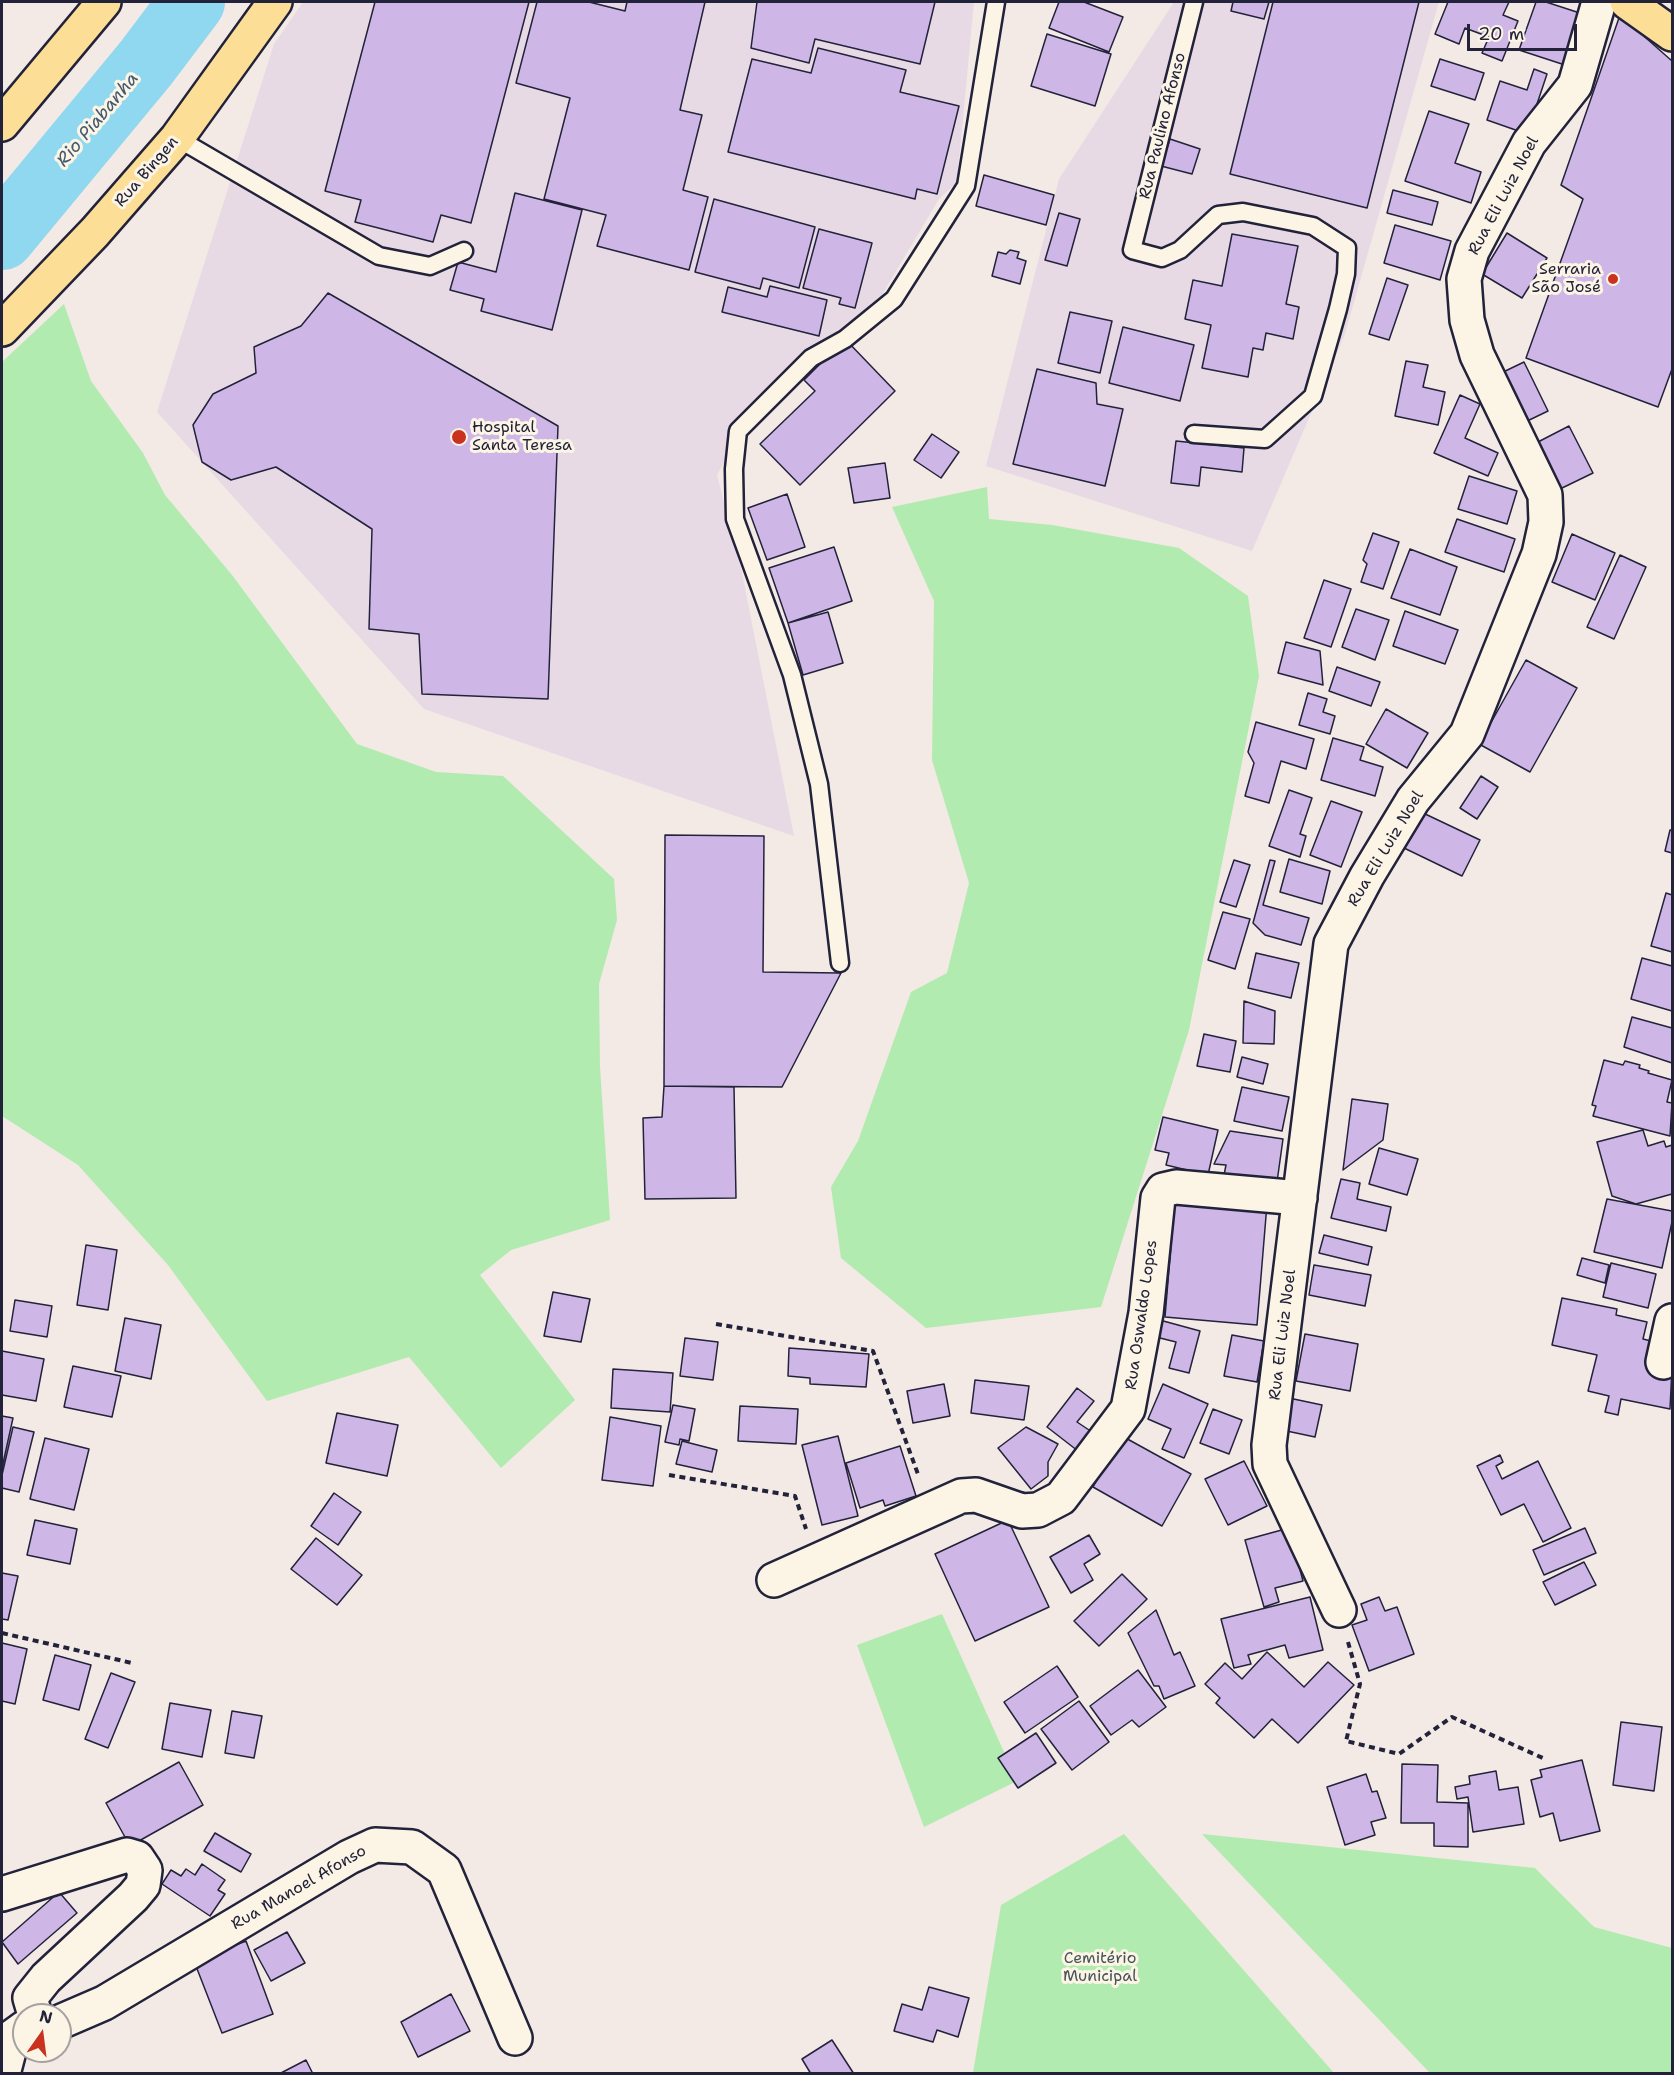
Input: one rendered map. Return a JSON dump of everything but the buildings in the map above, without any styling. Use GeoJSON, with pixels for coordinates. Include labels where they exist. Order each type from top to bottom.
{"type":"FeatureCollection","features":[{"type":"Feature","properties":{"kind":"main road"},"geometry":{"type":"LineString","coordinates":[[2,124],[104,2]]}},
{"type":"Feature","properties":{"kind":"main road","name":"Rua Bingen"},"geometry":{"type":"LineString","coordinates":[[2,329],[95,232],[177,138],[275,2]]}},
{"type":"Feature","properties":{"kind":"main road"},"geometry":{"type":"LineString","coordinates":[[1627,2],[1672,34]]}},
{"type":"Feature","properties":{"kind":"street","name":"Rua Eli Luiz Noel"},"geometry":{"type":"LineString","coordinates":[[1339,1610],[1270,1464],[1269,1445],[1331,944],[1366,876],[1413,800],[1467,734],[1539,554],[1546,522],[1545,495],[1477,355],[1467,320],[1464,279],[1472,251],[1529,143],[1575,85],[1599,2]]}},
{"type":"Feature","properties":{"kind":"street","name":"Rua Oswaldo Lopes"},"geometry":{"type":"LineString","coordinates":[[774,1580],[961,1496],[976,1496],[1022,1511],[1038,1510],[1061,1498],[1128,1409],[1146,1313],[1158,1198],[1164,1190],[1176,1187],[1300,1197]]}},
{"type":"Feature","properties":{"kind":"street"},"geometry":{"type":"LineString","coordinates":[[1663,1362],[1672,1321]]}},
{"type":"Feature","properties":{"kind":"street","name":"Rua Manoel Afonso"},"geometry":{"type":"LineString","coordinates":[[72,2017],[104,2003],[349,1857],[375,1845],[412,1847],[444,1870],[515,2038]]}},
{"type":"Feature","properties":{"kind":"street"},"geometry":{"type":"LineString","coordinates":[[2,1894],[127,1855],[137,1858],[145,1870],[143,1885],[133,1897],[46,1978],[30,1998],[31,2003]]}},
{"type":"Feature","properties":{"kind":"street"},"geometry":{"type":"LineString","coordinates":[[3,2073],[12,2040]]}},
{"type":"Feature","properties":{"kind":"lane"},"geometry":{"type":"LineString","coordinates":[[840,963],[819,784],[792,675],[735,519],[734,469],[738,432],[811,358],[845,339],[894,299],[966,186],[996,2]]}},
{"type":"Feature","properties":{"kind":"lane","name":"Rua Paulino Afonso"},"geometry":{"type":"LineString","coordinates":[[1194,2],[1132,250],[1162,258],[1180,250],[1218,214],[1243,212],[1313,226],[1347,248],[1346,274],[1338,309],[1313,396],[1265,439],[1194,434]]}},
{"type":"Feature","properties":{"kind":"lane"},"geometry":{"type":"LineString","coordinates":[[177,138],[379,256],[430,266],[464,251]]}},
{"type":"Feature","properties":{"kind":"path"},"geometry":{"type":"LineString","coordinates":[[716,1324],[873,1351],[931,1509]]}},
{"type":"Feature","properties":{"kind":"path"},"geometry":{"type":"LineString","coordinates":[[669,1475],[795,1496],[816,1561]]}},
{"type":"Feature","properties":{"kind":"path"},"geometry":{"type":"LineString","coordinates":[[1339,1610],[1360,1684],[1346,1741],[1399,1754],[1452,1717],[1545,1759]]}},
{"type":"Feature","properties":{"kind":"path"},"geometry":{"type":"LineString","coordinates":[[2,1634],[132,1663]]}},
{"type":"Feature","properties":{"kind":"shaded area","name":"Hospital Santa Teresa"},"geometry":{"type":"Polygon","coordinates":[[[303,2],[974,2],[957,182],[939,199],[873,310],[752,412],[717,475],[742,573],[794,836],[424,709],[157,412],[274,44],[303,2]]]}},
{"type":"Feature","properties":{"kind":"shaded area"},"geometry":{"type":"Polygon","coordinates":[[[1174,2],[1439,2],[1345,334],[1252,551],[986,466],[1059,179],[1174,2]]]}},
{"type":"Feature","properties":{"kind":"green space"},"geometry":{"type":"Polygon","coordinates":[[[64,304],[91,381],[143,453],[165,495],[232,575],[357,744],[436,772],[503,776],[614,879],[617,920],[599,984],[600,1067],[610,1220],[511,1250],[480,1275],[575,1400],[501,1468],[409,1357],[267,1401],[168,1265],[78,1165],[2,1116],[2,362],[64,304]]]}},
{"type":"Feature","properties":{"kind":"green space"},"geometry":{"type":"Polygon","coordinates":[[[987,487],[989,519],[1052,525],[1179,548],[1248,596],[1259,676],[1189,1030],[1101,1307],[926,1328],[841,1258],[831,1187],[858,1141],[911,992],[947,973],[969,883],[932,760],[934,601],[892,507],[987,487]]]}},
{"type":"Feature","properties":{"kind":"green space"},"geometry":{"type":"Polygon","coordinates":[[[942,1614],[1017,1781],[924,1827],[857,1645],[942,1614]]]}},
{"type":"Feature","properties":{"kind":"green space","name":"Cemitério Municipal"},"geometry":{"type":"Polygon","coordinates":[[[1124,1834],[1334,2073],[973,2073],[1001,1905],[1124,1834]]]}},
{"type":"Feature","properties":{"kind":"green space"},"geometry":{"type":"Polygon","coordinates":[[[1202,1834],[1535,1868],[1594,1927],[1672,1948],[1672,2073],[1430,2073],[1202,1834]]]}},
{"type":"Feature","properties":{"kind":"waterway","name":"Rio Piabanha"},"geometry":{"type":"LineString","coordinates":[[2,237],[146,63],[192,2]]}},
{"type":"Feature","properties":{"kind":"place","name":"Serraria São José"},"geometry":{"type":"Point","coordinates":[1613,279]}},
{"type":"Feature","properties":{"kind":"place","name":"Hospital Santa Teresa"},"geometry":{"type":"Point","coordinates":[459,437]}}]}
